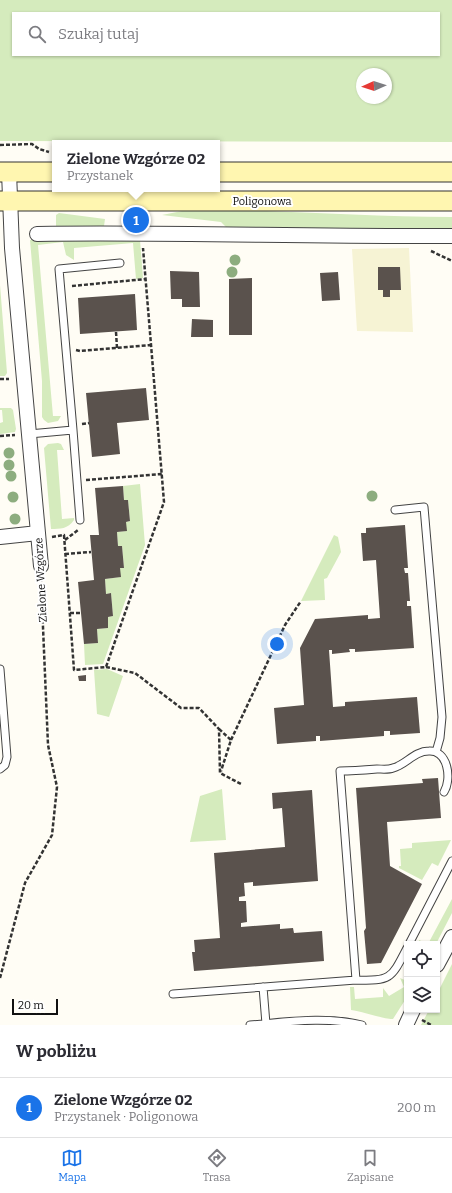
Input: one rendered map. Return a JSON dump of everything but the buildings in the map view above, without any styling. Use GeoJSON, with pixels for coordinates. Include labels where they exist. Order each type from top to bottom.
{"type":"FeatureCollection","features":[{"type":"Feature","properties":{"kind":"main road"},"geometry":{"type":"LineString","coordinates":[[4,172],[52,172]]}},
{"type":"Feature","properties":{"kind":"main road"},"geometry":{"type":"LineString","coordinates":[[220,172],[452,172]]}},
{"type":"Feature","properties":{"kind":"main road","name":"Poligonowa"},"geometry":{"type":"LineString","coordinates":[[5,201],[452,201]]}},
{"type":"Feature","properties":{"kind":"street","name":"Zielone Wzgórze"},"geometry":{"type":"LineString","coordinates":[[4,172],[5,201],[12,248],[25,434],[44,535],[41,566]]}},
{"type":"Feature","properties":{"kind":"street"},"geometry":{"type":"LineString","coordinates":[[36,234],[202,233],[349,236],[452,236]]}},
{"type":"Feature","properties":{"kind":"street"},"geometry":{"type":"LineString","coordinates":[[0,537],[44,535]]}},
{"type":"Feature","properties":{"kind":"street"},"geometry":{"type":"LineString","coordinates":[[440,959],[452,937]]}},
{"type":"Feature","properties":{"kind":"street"},"geometry":{"type":"LineString","coordinates":[[406,1025],[417,1015]]}},
{"type":"Feature","properties":{"kind":"lane"},"geometry":{"type":"LineString","coordinates":[[81,523],[59,268],[120,263]]}},
{"type":"Feature","properties":{"kind":"lane"},"geometry":{"type":"LineString","coordinates":[[25,434],[73,430]]}},
{"type":"Feature","properties":{"kind":"lane"},"geometry":{"type":"LineString","coordinates":[[395,510],[424,507],[442,717],[440,738],[436,752]]}},
{"type":"Feature","properties":{"kind":"lane"},"geometry":{"type":"LineString","coordinates":[[0,669],[7,757],[5,765],[0,769]]}},
{"type":"Feature","properties":{"kind":"lane"},"geometry":{"type":"LineString","coordinates":[[356,980],[340,771],[392,769],[420,752],[429,750],[436,752],[443,759],[448,769],[448,786],[444,792]]}},
{"type":"Feature","properties":{"kind":"lane"},"geometry":{"type":"LineString","coordinates":[[411,941],[452,861]]}},
{"type":"Feature","properties":{"kind":"lane"},"geometry":{"type":"LineString","coordinates":[[173,994],[356,980],[376,980],[388,977],[393,973],[404,954]]}},
{"type":"Feature","properties":{"kind":"lane"},"geometry":{"type":"LineString","coordinates":[[263,987],[266,1024]]}},
{"type":"Feature","properties":{"kind":"lane"},"geometry":{"type":"LineString","coordinates":[[250,1025],[319,1020],[331,1020],[362,1025]]}},
{"type":"Feature","properties":{"kind":"path"},"geometry":{"type":"LineString","coordinates":[[0,145],[32,144],[38,150],[49,152]]}},
{"type":"Feature","properties":{"kind":"path"},"geometry":{"type":"LineString","coordinates":[[106,667],[164,502],[142,233]]}},
{"type":"Feature","properties":{"kind":"path"},"geometry":{"type":"LineString","coordinates":[[69,286],[146,280]]}},
{"type":"Feature","properties":{"kind":"path"},"geometry":{"type":"LineString","coordinates":[[116,332],[117,348]]}},
{"type":"Feature","properties":{"kind":"path"},"geometry":{"type":"LineString","coordinates":[[74,347],[80,352],[151,345]]}},
{"type":"Feature","properties":{"kind":"path"},"geometry":{"type":"LineString","coordinates":[[0,379],[10,378]]}},
{"type":"Feature","properties":{"kind":"path"},"geometry":{"type":"LineString","coordinates":[[81,424],[89,423]]}},
{"type":"Feature","properties":{"kind":"path"},"geometry":{"type":"LineString","coordinates":[[0,436],[25,434]]}},
{"type":"Feature","properties":{"kind":"path"},"geometry":{"type":"LineString","coordinates":[[87,487],[86,480],[162,474]]}},
{"type":"Feature","properties":{"kind":"path"},"geometry":{"type":"LineString","coordinates":[[64,540],[81,523]]}},
{"type":"Feature","properties":{"kind":"path"},"geometry":{"type":"LineString","coordinates":[[44,535],[64,535],[74,670],[106,667],[135,673],[181,708],[199,708],[231,740]]}},
{"type":"Feature","properties":{"kind":"path"},"geometry":{"type":"LineString","coordinates":[[65,554],[91,552]]}},
{"type":"Feature","properties":{"kind":"path","name":"Zielone Wzgórze"},"geometry":{"type":"LineString","coordinates":[[0,978],[25,883],[52,835],[57,787],[48,745],[41,566]]}},
{"type":"Feature","properties":{"kind":"path"},"geometry":{"type":"LineString","coordinates":[[220,773],[231,740],[284,626],[301,601]]}},
{"type":"Feature","properties":{"kind":"path"},"geometry":{"type":"LineString","coordinates":[[70,613],[81,612]]}},
{"type":"Feature","properties":{"kind":"path"},"geometry":{"type":"LineString","coordinates":[[219,729],[220,773]]}},
{"type":"Feature","properties":{"kind":"path"},"geometry":{"type":"LineString","coordinates":[[220,773],[241,784]]}},
{"type":"Feature","properties":{"kind":"path"},"geometry":{"type":"LineString","coordinates":[[417,1015],[430,1025]]}},
{"type":"Feature","properties":{"kind":"shaded area"},"geometry":{"type":"Polygon","coordinates":[[[409,248],[413,332],[357,331],[352,249],[409,248]]]}},
{"type":"Feature","properties":{"kind":"green space"},"geometry":{"type":"Polygon","coordinates":[[[0,0],[452,0],[452,142],[0,141],[0,0]]]}},
{"type":"Feature","properties":{"kind":"green space"},"geometry":{"type":"Polygon","coordinates":[[[192,209],[452,217],[452,230],[227,228],[221,222],[162,215],[192,209]]]}},
{"type":"Feature","properties":{"kind":"green space"},"geometry":{"type":"Polygon","coordinates":[[[59,213],[105,219],[104,226],[56,226],[56,215],[59,213]]]}},
{"type":"Feature","properties":{"kind":"green space"},"geometry":{"type":"Polygon","coordinates":[[[30,240],[140,240],[143,278],[136,279],[133,243],[74,248],[74,260],[66,255],[63,242],[38,245],[53,416],[61,416],[58,421],[48,423],[42,417],[42,381],[30,240]]]}},
{"type":"Feature","properties":{"kind":"green space"},"geometry":{"type":"Polygon","coordinates":[[[0,285],[7,373],[5,376],[0,376],[0,285]]]}},
{"type":"Feature","properties":{"kind":"green space"},"geometry":{"type":"Polygon","coordinates":[[[0,408],[11,408],[13,410],[16,429],[15,432],[0,434],[0,423],[3,422],[2,410],[0,410],[0,408]]]}},
{"type":"Feature","properties":{"kind":"green space"},"geometry":{"type":"Polygon","coordinates":[[[48,444],[61,444],[64,450],[57,450],[62,519],[74,518],[74,520],[72,523],[61,529],[51,529],[44,448],[48,444]]]}},
{"type":"Feature","properties":{"kind":"green space"},"geometry":{"type":"Polygon","coordinates":[[[140,484],[145,545],[103,664],[85,665],[84,644],[98,643],[97,629],[108,628],[108,617],[113,616],[111,593],[106,594],[105,579],[120,577],[120,568],[124,568],[122,546],[118,546],[117,532],[126,531],[126,522],[130,521],[128,500],[124,500],[123,486],[140,484]]]}},
{"type":"Feature","properties":{"kind":"green space"},"geometry":{"type":"Polygon","coordinates":[[[334,535],[338,537],[341,552],[327,578],[324,579],[325,600],[301,601],[334,535]]]}},
{"type":"Feature","properties":{"kind":"green space"},"geometry":{"type":"Polygon","coordinates":[[[107,669],[123,676],[109,717],[97,714],[94,670],[107,669]]]}},
{"type":"Feature","properties":{"kind":"green space"},"geometry":{"type":"Polygon","coordinates":[[[222,789],[226,840],[190,842],[200,796],[222,789]]]}},
{"type":"Feature","properties":{"kind":"green space"},"geometry":{"type":"Polygon","coordinates":[[[451,840],[438,866],[432,863],[422,880],[399,868],[399,866],[401,866],[400,849],[412,848],[412,843],[451,840]]]}},
{"type":"Feature","properties":{"kind":"green space"},"geometry":{"type":"Polygon","coordinates":[[[452,899],[452,913],[438,941],[430,941],[452,899]]]}},
{"type":"Feature","properties":{"kind":"green space"},"geometry":{"type":"Polygon","coordinates":[[[452,964],[452,1025],[421,1025],[427,1013],[440,1013],[440,988],[452,964]]]}},
{"type":"Feature","properties":{"kind":"green space"},"geometry":{"type":"Polygon","coordinates":[[[400,978],[404,980],[404,987],[400,978]]]}},
{"type":"Feature","properties":{"kind":"green space"},"geometry":{"type":"Polygon","coordinates":[[[350,987],[354,987],[355,999],[383,997],[383,988],[389,996],[404,987],[404,1002],[393,1019],[351,1010],[350,987]]]}},
{"type":"Feature","properties":{"kind":"place","name":"Zielone Wzgórze 02"},"geometry":{"type":"Point","coordinates":[136,220]}}]}
